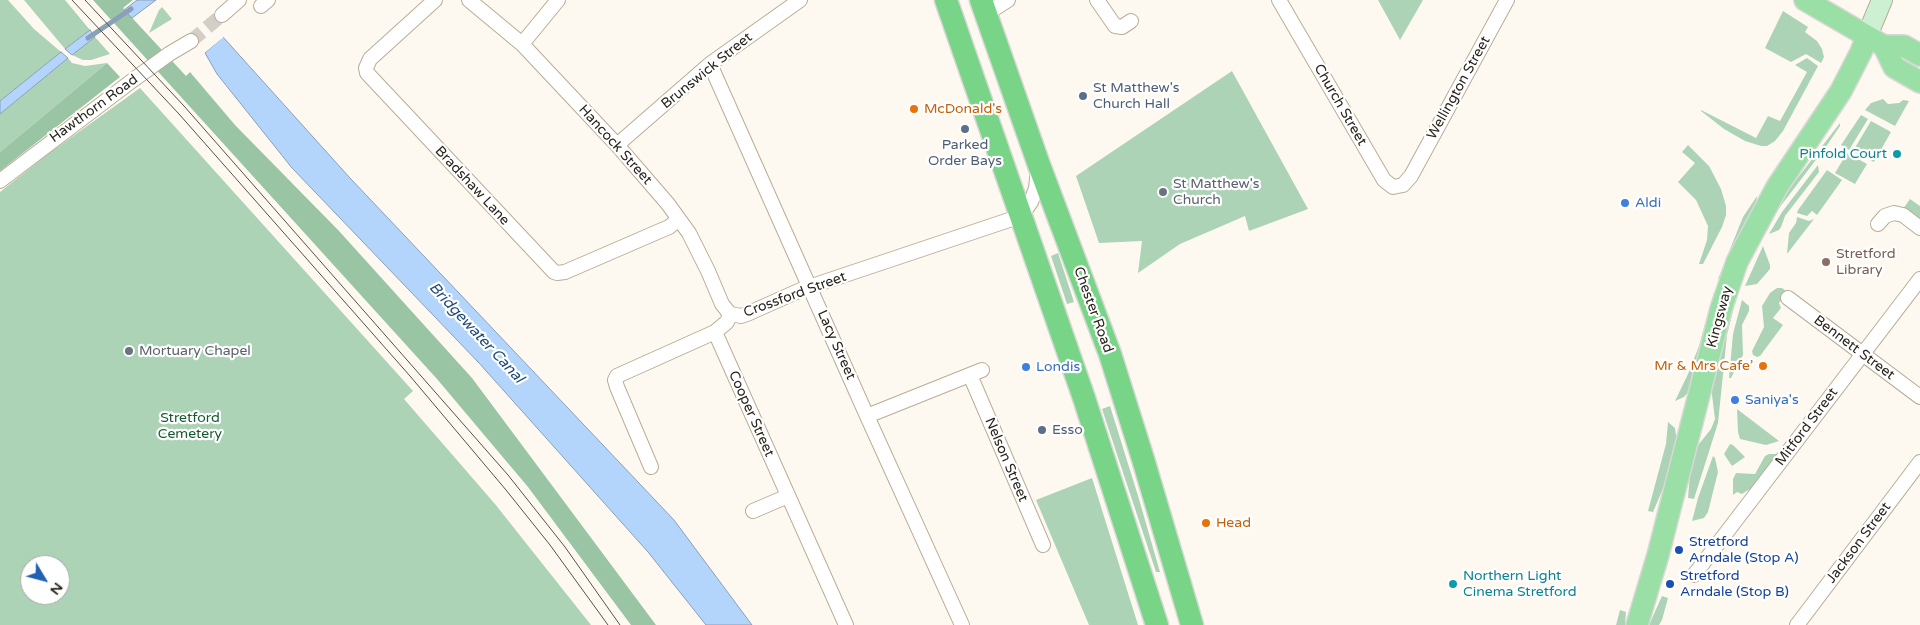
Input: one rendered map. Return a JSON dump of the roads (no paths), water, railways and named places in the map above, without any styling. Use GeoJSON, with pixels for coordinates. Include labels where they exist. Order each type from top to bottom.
{"type":"FeatureCollection","features":[{"type":"Feature","properties":{"kind":"highway"},"geometry":{"type":"LineString","coordinates":[[946,0],[1084,398],[1157,625]]}},
{"type":"Feature","properties":{"kind":"highway","name":"Chester Road"},"geometry":{"type":"LineString","coordinates":[[983,7],[1039,165],[1110,354],[1144,459],[1192,625]]}},
{"type":"Feature","properties":{"kind":"main road"},"geometry":{"type":"LineString","coordinates":[[1805,0],[1875,41],[1904,46],[1920,55]]}},
{"type":"Feature","properties":{"kind":"main road"},"geometry":{"type":"LineString","coordinates":[[1882,0],[1875,41],[1894,67],[1920,82]]}},
{"type":"Feature","properties":{"kind":"main road","name":"Kingsway"},"geometry":{"type":"LineString","coordinates":[[1637,625],[1658,554],[1721,309],[1736,262],[1777,187],[1841,91],[1861,52],[1875,41]]}},
{"type":"Feature","properties":{"kind":"street"},"geometry":{"type":"LineString","coordinates":[[222,15],[239,0]]}},
{"type":"Feature","properties":{"kind":"street","name":"Bradshaw Lane"},"geometry":{"type":"LineString","coordinates":[[435,0],[370,60],[366,68],[367,73],[554,272],[557,274],[564,272],[680,219]]}},
{"type":"Feature","properties":{"kind":"street","name":"Hancock Street"},"geometry":{"type":"LineString","coordinates":[[469,0],[522,44],[617,145],[680,219],[697,247],[722,304],[730,314]]}},
{"type":"Feature","properties":{"kind":"street"},"geometry":{"type":"LineString","coordinates":[[522,44],[558,0]]}},
{"type":"Feature","properties":{"kind":"street","name":"Brunswick Street"},"geometry":{"type":"LineString","coordinates":[[617,145],[710,64],[800,0]]}},
{"type":"Feature","properties":{"kind":"street"},"geometry":{"type":"LineString","coordinates":[[983,7],[1008,0]]}},
{"type":"Feature","properties":{"kind":"street"},"geometry":{"type":"LineString","coordinates":[[1097,0],[1115,26],[1122,27],[1131,21]]}},
{"type":"Feature","properties":{"kind":"street","name":"Church Street"},"geometry":{"type":"LineString","coordinates":[[1279,0],[1386,182],[1393,187],[1398,187],[1403,185],[1411,176]]}},
{"type":"Feature","properties":{"kind":"street","name":"Wellington Street"},"geometry":{"type":"LineString","coordinates":[[1411,176],[1507,0]]}},
{"type":"Feature","properties":{"kind":"street","name":"Hawthorn Road"},"geometry":{"type":"LineString","coordinates":[[0,181],[169,54],[191,41]]}},
{"type":"Feature","properties":{"kind":"street","name":"Lacy Street"},"geometry":{"type":"LineString","coordinates":[[710,64],[866,416],[962,625]]}},
{"type":"Feature","properties":{"kind":"street"},"geometry":{"type":"LineString","coordinates":[[1021,216],[1033,195],[1039,165]]}},
{"type":"Feature","properties":{"kind":"street"},"geometry":{"type":"LineString","coordinates":[[1878,224],[1885,216],[1894,213],[1903,215],[1920,228]]}},
{"type":"Feature","properties":{"kind":"street","name":"Crossford Street"},"geometry":{"type":"LineString","coordinates":[[651,467],[617,387],[615,380],[617,376],[715,332],[727,322],[730,314],[741,316],[747,314],[810,287],[1021,216]]}},
{"type":"Feature","properties":{"kind":"street","name":"Mitford Street"},"geometry":{"type":"LineString","coordinates":[[1694,575],[1920,279]]}},
{"type":"Feature","properties":{"kind":"street","name":"Bennett Street"},"geometry":{"type":"LineString","coordinates":[[1788,298],[1920,397]]}},
{"type":"Feature","properties":{"kind":"street","name":"Cooper Street"},"geometry":{"type":"LineString","coordinates":[[715,332],[846,625]]}},
{"type":"Feature","properties":{"kind":"street","name":"Nelson Street"},"geometry":{"type":"LineString","coordinates":[[866,416],[976,372],[1043,545]]}},
{"type":"Feature","properties":{"kind":"street","name":"Jackson Street"},"geometry":{"type":"LineString","coordinates":[[1797,625],[1920,462]]}},
{"type":"Feature","properties":{"kind":"street"},"geometry":{"type":"LineString","coordinates":[[753,511],[788,496]]}},
{"type":"Feature","properties":{"kind":"water"},"geometry":{"type":"Polygon","coordinates":[[[137,0],[156,0],[132,18],[124,10],[137,0]]]}},
{"type":"Feature","properties":{"kind":"water"},"geometry":{"type":"Polygon","coordinates":[[[90,30],[95,37],[72,55],[65,49],[90,30]]]}},
{"type":"Feature","properties":{"kind":"water","name":"Bridgewater Canal"},"geometry":{"type":"Polygon","coordinates":[[[223,37],[350,178],[674,520],[752,625],[706,625],[648,552],[479,363],[292,168],[217,74],[205,53],[223,37]]]}},
{"type":"Feature","properties":{"kind":"water"},"geometry":{"type":"Polygon","coordinates":[[[61,52],[68,58],[0,114],[0,101],[61,52]]]}},
{"type":"Feature","properties":{"kind":"waterway"},"geometry":{"type":"LineString","coordinates":[[88,38],[131,9]]}},
{"type":"Feature","properties":{"kind":"tunnel"},"geometry":{"type":"LineString","coordinates":[[191,41],[222,15]]}},
{"type":"Feature","properties":{"kind":"tram line"},"geometry":{"type":"LineString","coordinates":[[72,0],[179,114],[410,376],[550,545],[608,625]]}},
{"type":"Feature","properties":{"kind":"tram line"},"geometry":{"type":"LineString","coordinates":[[85,0],[184,106],[508,475],[565,547],[620,625]]}},
{"type":"Feature","properties":{"kind":"place","name":"St Matthew's Church Hall"},"geometry":{"type":"Point","coordinates":[1083,96]}},
{"type":"Feature","properties":{"kind":"place","name":"McDonald's"},"geometry":{"type":"Point","coordinates":[914,109]}},
{"type":"Feature","properties":{"kind":"place","name":"Parked Order Bays"},"geometry":{"type":"Point","coordinates":[965,129]}},
{"type":"Feature","properties":{"kind":"place","name":"Pinfold Court"},"geometry":{"type":"Point","coordinates":[1897,154]}},
{"type":"Feature","properties":{"kind":"place","name":"St Matthew's Church"},"geometry":{"type":"Point","coordinates":[1163,192]}},
{"type":"Feature","properties":{"kind":"place","name":"Aldi"},"geometry":{"type":"Point","coordinates":[1625,203]}},
{"type":"Feature","properties":{"kind":"place","name":"Stretford Library"},"geometry":{"type":"Point","coordinates":[1826,262]}},
{"type":"Feature","properties":{"kind":"place","name":"Mortuary Chapel"},"geometry":{"type":"Point","coordinates":[129,351]}},
{"type":"Feature","properties":{"kind":"place","name":"Mr & Mrs Cafe’"},"geometry":{"type":"Point","coordinates":[1763,366]}},
{"type":"Feature","properties":{"kind":"place","name":"Londis"},"geometry":{"type":"Point","coordinates":[1026,367]}},
{"type":"Feature","properties":{"kind":"place","name":"Saniya's"},"geometry":{"type":"Point","coordinates":[1735,400]}},
{"type":"Feature","properties":{"kind":"place","name":"Esso"},"geometry":{"type":"Point","coordinates":[1042,430]}},
{"type":"Feature","properties":{"kind":"place","name":"Head"},"geometry":{"type":"Point","coordinates":[1206,523]}},
{"type":"Feature","properties":{"kind":"place","name":"Stretford Arndale (Stop A)"},"geometry":{"type":"Point","coordinates":[1679,550]}},
{"type":"Feature","properties":{"kind":"place","name":"Northern Light Cinema Stretford"},"geometry":{"type":"Point","coordinates":[1453,584]}},
{"type":"Feature","properties":{"kind":"place","name":"Stretford Arndale (Stop B)"},"geometry":{"type":"Point","coordinates":[1670,584]}},
{"type":"Feature","properties":{"kind":"park label","name":"Stretford Cemetery"},"geometry":{"type":"Point","coordinates":[190,426]}}]}
